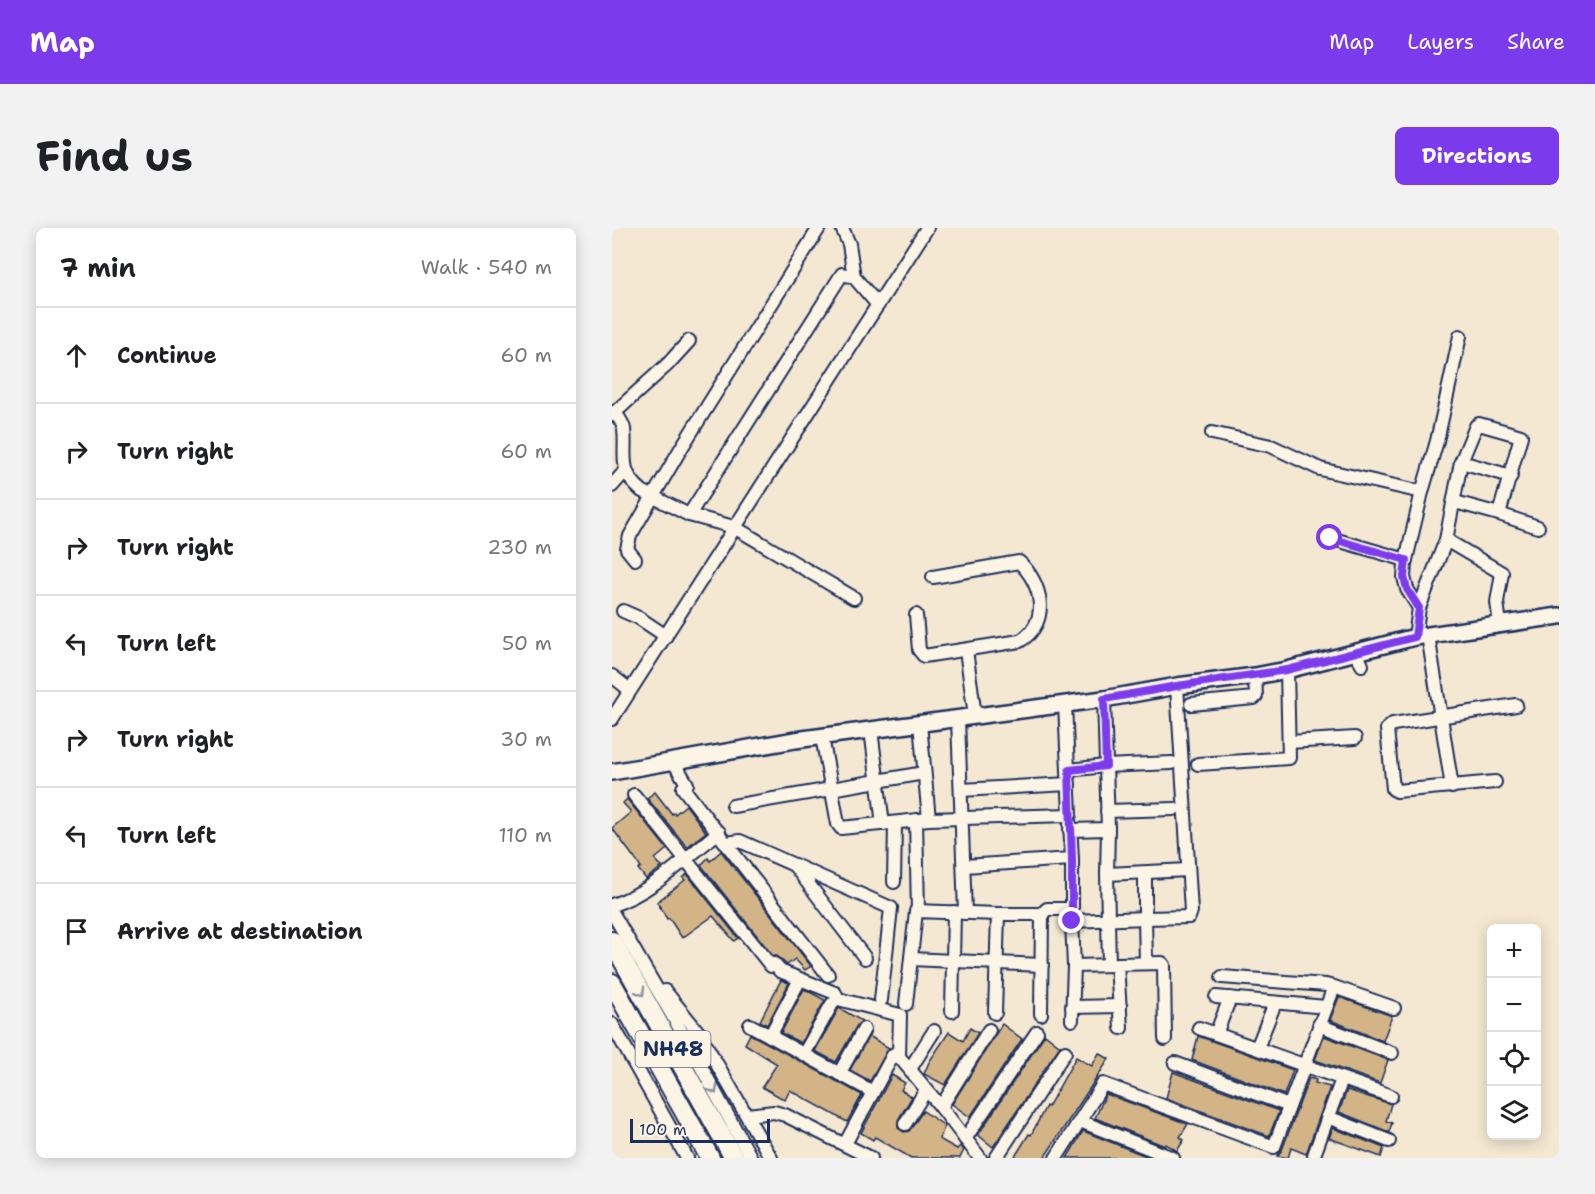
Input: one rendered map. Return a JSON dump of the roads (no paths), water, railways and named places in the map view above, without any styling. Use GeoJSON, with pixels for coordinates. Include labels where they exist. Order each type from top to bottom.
{"type":"FeatureCollection","features":[{"type":"Feature","properties":{"kind":"highway","name":"NH48"},"geometry":{"type":"LineString","coordinates":[[612,941],[734,1158]]}},
{"type":"Feature","properties":{"kind":"highway","name":"NH48"},"geometry":{"type":"LineString","coordinates":[[612,983],[710,1158]]}},
{"type":"Feature","properties":{"kind":"main road"},"geometry":{"type":"LineString","coordinates":[[612,772],[822,737],[1255,676],[1359,658],[1421,636],[1559,616]]}},
{"type":"Feature","properties":{"kind":"street"},"geometry":{"type":"LineString","coordinates":[[634,559],[627,549],[628,542],[653,496],[819,228]]}},
{"type":"Feature","properties":{"kind":"street"},"geometry":{"type":"LineString","coordinates":[[842,228],[849,244],[854,277],[878,305]]}},
{"type":"Feature","properties":{"kind":"street"},"geometry":{"type":"LineString","coordinates":[[612,719],[927,228]]}},
{"type":"Feature","properties":{"kind":"street"},"geometry":{"type":"LineString","coordinates":[[690,515],[842,274],[854,277]]}},
{"type":"Feature","properties":{"kind":"street"},"geometry":{"type":"LineString","coordinates":[[1419,608],[1407,589],[1404,577],[1406,560],[1437,441],[1460,336]]}},
{"type":"Feature","properties":{"kind":"street"},"geometry":{"type":"LineString","coordinates":[[689,341],[668,364],[614,413],[624,429],[623,453],[626,470],[636,486],[642,492],[690,515],[734,527],[854,598]]}},
{"type":"Feature","properties":{"kind":"street"},"geometry":{"type":"LineString","coordinates":[[1452,787],[1441,716],[1421,636],[1419,608],[1446,540],[1461,462],[1476,426],[1479,424],[1521,436],[1499,514]]}},
{"type":"Feature","properties":{"kind":"street"},"geometry":{"type":"LineString","coordinates":[[1212,434],[1271,446],[1307,465],[1320,469],[1422,492]]}},
{"type":"Feature","properties":{"kind":"street"},"geometry":{"type":"LineString","coordinates":[[1461,462],[1511,476]]}},
{"type":"Feature","properties":{"kind":"street"},"geometry":{"type":"LineString","coordinates":[[612,486],[626,470]]}},
{"type":"Feature","properties":{"kind":"street"},"geometry":{"type":"LineString","coordinates":[[1455,502],[1538,527]]}},
{"type":"Feature","properties":{"kind":"street"},"geometry":{"type":"LineString","coordinates":[[1330,538],[1406,560]]}},
{"type":"Feature","properties":{"kind":"street"},"geometry":{"type":"LineString","coordinates":[[1446,540],[1503,573],[1497,602],[1500,624]]}},
{"type":"Feature","properties":{"kind":"street"},"geometry":{"type":"LineString","coordinates":[[916,615],[919,651],[924,656],[1020,641],[1028,636],[1036,623],[1041,609],[1038,590],[1021,564],[1016,562],[933,577]]}},
{"type":"Feature","properties":{"kind":"street"},"geometry":{"type":"LineString","coordinates":[[623,611],[639,618],[666,636]]}},
{"type":"Feature","properties":{"kind":"street"},"geometry":{"type":"LineString","coordinates":[[966,650],[975,716]]}},
{"type":"Feature","properties":{"kind":"street"},"geometry":{"type":"LineString","coordinates":[[1198,764],[1288,759],[1287,670]]}},
{"type":"Feature","properties":{"kind":"street"},"geometry":{"type":"LineString","coordinates":[[612,676],[630,690]]}},
{"type":"Feature","properties":{"kind":"street"},"geometry":{"type":"LineString","coordinates":[[1191,704],[1254,698],[1256,696],[1255,676]]}},
{"type":"Feature","properties":{"kind":"street"},"geometry":{"type":"LineString","coordinates":[[918,911],[1042,914],[1047,909],[1109,920],[1189,917],[1191,911],[1177,686]]}},
{"type":"Feature","properties":{"kind":"street"},"geometry":{"type":"LineString","coordinates":[[1104,699],[1109,920],[1121,1028]]}},
{"type":"Feature","properties":{"kind":"street"},"geometry":{"type":"LineString","coordinates":[[1065,704],[1072,859],[1074,966],[1072,1020]]}},
{"type":"Feature","properties":{"kind":"street"},"geometry":{"type":"LineString","coordinates":[[1495,782],[1402,792],[1393,789],[1386,733],[1389,725],[1516,705]]}},
{"type":"Feature","properties":{"kind":"street"},"geometry":{"type":"LineString","coordinates":[[952,1011],[953,961],[964,866],[957,719]]}},
{"type":"Feature","properties":{"kind":"street"},"geometry":{"type":"LineString","coordinates":[[906,1004],[915,913],[918,911],[924,773],[920,724]]}},
{"type":"Feature","properties":{"kind":"street"},"geometry":{"type":"LineString","coordinates":[[871,730],[877,781],[889,823],[894,882]]}},
{"type":"Feature","properties":{"kind":"street"},"geometry":{"type":"LineString","coordinates":[[822,737],[839,827],[961,817],[1070,815]]}},
{"type":"Feature","properties":{"kind":"street"},"geometry":{"type":"LineString","coordinates":[[1289,742],[1355,738]]}},
{"type":"Feature","properties":{"kind":"street"},"geometry":{"type":"LineString","coordinates":[[674,761],[685,786],[828,975]]}},
{"type":"Feature","properties":{"kind":"street"},"geometry":{"type":"LineString","coordinates":[[1069,770],[1172,763]]}},
{"type":"Feature","properties":{"kind":"street"},"geometry":{"type":"LineString","coordinates":[[733,806],[924,773]]}},
{"type":"Feature","properties":{"kind":"street"},"geometry":{"type":"LineString","coordinates":[[961,790],[1069,784]]}},
{"type":"Feature","properties":{"kind":"street"},"geometry":{"type":"LineString","coordinates":[[634,795],[780,971],[835,993],[838,999],[900,1016],[899,1055],[980,1158]]}},
{"type":"Feature","properties":{"kind":"street"},"geometry":{"type":"LineString","coordinates":[[1107,811],[1174,809]]}},
{"type":"Feature","properties":{"kind":"street"},"geometry":{"type":"LineString","coordinates":[[1070,830],[1108,830]]}},
{"type":"Feature","properties":{"kind":"street"},"geometry":{"type":"LineString","coordinates":[[612,905],[627,900],[644,890],[719,832]]}},
{"type":"Feature","properties":{"kind":"street"},"geometry":{"type":"LineString","coordinates":[[728,843],[740,841],[891,908],[881,1000]]}},
{"type":"Feature","properties":{"kind":"street"},"geometry":{"type":"LineString","coordinates":[[964,866],[1072,859]]}},
{"type":"Feature","properties":{"kind":"street"},"geometry":{"type":"LineString","coordinates":[[793,864],[865,958]]}},
{"type":"Feature","properties":{"kind":"street"},"geometry":{"type":"LineString","coordinates":[[1107,874],[1144,874],[1188,870]]}},
{"type":"Feature","properties":{"kind":"street"},"geometry":{"type":"LineString","coordinates":[[1144,874],[1146,963]]}},
{"type":"Feature","properties":{"kind":"street"},"geometry":{"type":"LineString","coordinates":[[612,912],[751,1158]]}},
{"type":"Feature","properties":{"kind":"street"},"geometry":{"type":"LineString","coordinates":[[995,1014],[998,914]]}},
{"type":"Feature","properties":{"kind":"street"},"geometry":{"type":"LineString","coordinates":[[1041,1014],[1042,914]]}},
{"type":"Feature","properties":{"kind":"street"},"geometry":{"type":"LineString","coordinates":[[911,959],[1042,965]]}},
{"type":"Feature","properties":{"kind":"street"},"geometry":{"type":"LineString","coordinates":[[642,962],[699,1033],[771,1158]]}},
{"type":"Feature","properties":{"kind":"street"},"geometry":{"type":"LineString","coordinates":[[1074,966],[1146,963],[1164,965],[1165,1039]]}},
{"type":"Feature","properties":{"kind":"street"},"geometry":{"type":"LineString","coordinates":[[1222,977],[1326,985],[1394,1008]]}},
{"type":"Feature","properties":{"kind":"street"},"geometry":{"type":"LineString","coordinates":[[770,1036],[797,985]]}},
{"type":"Feature","properties":{"kind":"street"},"geometry":{"type":"LineString","coordinates":[[1056,1158],[1104,1084],[1272,1153],[1334,987]]}},
{"type":"Feature","properties":{"kind":"street"},"geometry":{"type":"LineString","coordinates":[[1216,997],[1326,1007]]}},
{"type":"Feature","properties":{"kind":"street"},"geometry":{"type":"LineString","coordinates":[[1216,1034],[1230,998]]}},
{"type":"Feature","properties":{"kind":"street"},"geometry":{"type":"LineString","coordinates":[[1257,1048],[1275,1003]]}},
{"type":"Feature","properties":{"kind":"street"},"geometry":{"type":"LineString","coordinates":[[804,1054],[832,1004]]}},
{"type":"Feature","properties":{"kind":"street"},"geometry":{"type":"LineString","coordinates":[[1072,1007],[1120,1006]]}},
{"type":"Feature","properties":{"kind":"street"},"geometry":{"type":"LineString","coordinates":[[612,1023],[687,1158]]}},
{"type":"Feature","properties":{"kind":"street"},"geometry":{"type":"LineString","coordinates":[[750,1025],[873,1092]]}},
{"type":"Feature","properties":{"kind":"street"},"geometry":{"type":"LineString","coordinates":[[1319,1025],[1392,1053]]}},
{"type":"Feature","properties":{"kind":"street"},"geometry":{"type":"LineString","coordinates":[[1199,1028],[1391,1096]]}},
{"type":"Feature","properties":{"kind":"street"},"geometry":{"type":"LineString","coordinates":[[839,1074],[864,1029]]}},
{"type":"Feature","properties":{"kind":"street"},"geometry":{"type":"LineString","coordinates":[[941,1107],[989,1030]]}},
{"type":"Feature","properties":{"kind":"street"},"geometry":{"type":"LineString","coordinates":[[910,1069],[934,1031]]}},
{"type":"Feature","properties":{"kind":"street"},"geometry":{"type":"LineString","coordinates":[[965,1139],[1038,1032]]}},
{"type":"Feature","properties":{"kind":"street"},"geometry":{"type":"LineString","coordinates":[[996,1158],[1065,1052]]}},
{"type":"Feature","properties":{"kind":"street"},"geometry":{"type":"LineString","coordinates":[[845,1144],[893,1054],[899,1055]]}},
{"type":"Feature","properties":{"kind":"street"},"geometry":{"type":"LineString","coordinates":[[1175,1063],[1289,1106]]}},
{"type":"Feature","properties":{"kind":"street"},"geometry":{"type":"LineString","coordinates":[[1314,1155],[1342,1078]]}},
{"type":"Feature","properties":{"kind":"street"},"geometry":{"type":"LineString","coordinates":[[905,1124],[926,1090]]}},
{"type":"Feature","properties":{"kind":"street"},"geometry":{"type":"LineString","coordinates":[[747,1115],[774,1112],[785,1115],[872,1158]]}},
{"type":"Feature","properties":{"kind":"street"},"geometry":{"type":"LineString","coordinates":[[1328,1117],[1389,1141]]}},
{"type":"Feature","properties":{"kind":"street"},"geometry":{"type":"LineString","coordinates":[[1080,1121],[1173,1158]]}}]}
